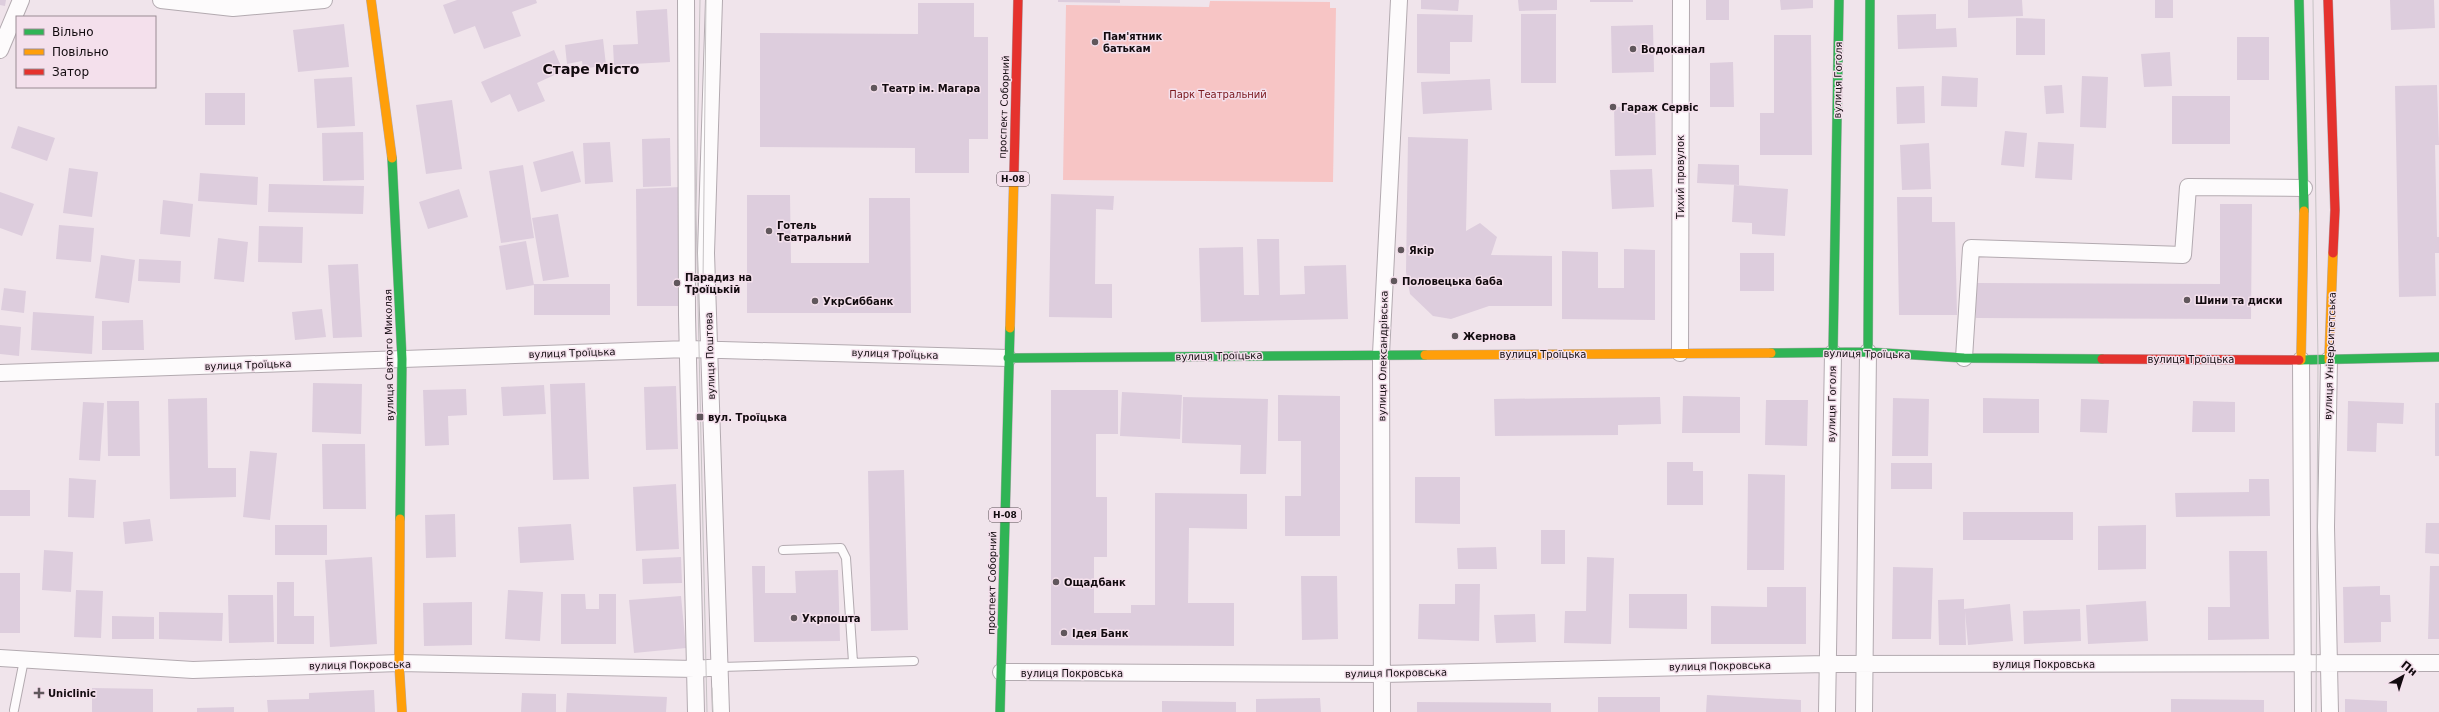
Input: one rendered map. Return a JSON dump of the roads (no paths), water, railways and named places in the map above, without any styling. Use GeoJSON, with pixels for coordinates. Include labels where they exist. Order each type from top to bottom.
{"type":"FeatureCollection","features":[{"type":"Feature","properties":{"kind":"main road","name":"вулиця Святого Миколая"},"geometry":{"type":"LineString","coordinates":[[371,0],[392,154],[402,359],[399,664],[402,712]]}},
{"type":"Feature","properties":{"kind":"main road","name":"проспект Соборний"},"geometry":{"type":"LineString","coordinates":[[1000,712],[1018,0]]}},
{"type":"Feature","properties":{"kind":"main road","name":"вулиця Гоголя"},"geometry":{"type":"LineString","coordinates":[[1833,353],[1839,0]]}},
{"type":"Feature","properties":{"kind":"main road"},"geometry":{"type":"LineString","coordinates":[[1868,352],[1870,0]]}},
{"type":"Feature","properties":{"kind":"main road"},"geometry":{"type":"LineString","coordinates":[[2299,0],[2304,188],[2301,360]]}},
{"type":"Feature","properties":{"kind":"main road","name":"вулиця Університетська"},"geometry":{"type":"LineString","coordinates":[[2328,0],[2334,210],[2328,360]]}},
{"type":"Feature","properties":{"kind":"main road","name":"проспект Соборний"},"geometry":{"type":"LineString","coordinates":[[1006,103],[1008,358]]}},
{"type":"Feature","properties":{"kind":"main road","name":"вулиця Троїцька"},"geometry":{"type":"LineString","coordinates":[[1008,358],[1381,354],[1868,352],[1964,358],[2328,360],[2439,357]]}},
{"type":"Feature","properties":{"kind":"street"},"geometry":{"type":"LineString","coordinates":[[0,50],[21,0]]}},
{"type":"Feature","properties":{"kind":"street"},"geometry":{"type":"LineString","coordinates":[[161,0],[233,8],[324,0]]}},
{"type":"Feature","properties":{"kind":"street"},"geometry":{"type":"LineString","coordinates":[[686,0],[688,349],[696,712]]}},
{"type":"Feature","properties":{"kind":"street","name":"вулиця Поштова"},"geometry":{"type":"LineString","coordinates":[[714,0],[706,253],[721,667],[721,712]]}},
{"type":"Feature","properties":{"kind":"street","name":"вулиця Олександрівська"},"geometry":{"type":"LineString","coordinates":[[1382,712],[1381,354],[1398,0]]}},
{"type":"Feature","properties":{"kind":"street","name":"Тихий провулок"},"geometry":{"type":"LineString","coordinates":[[1680,353],[1681,0]]}},
{"type":"Feature","properties":{"kind":"street"},"geometry":{"type":"LineString","coordinates":[[1964,358],[1971,248],[2183,255],[2188,187],[2304,188]]}},
{"type":"Feature","properties":{"kind":"street","name":"вулиця Троїцька"},"geometry":{"type":"LineString","coordinates":[[0,373],[688,349],[1008,358]]}},
{"type":"Feature","properties":{"kind":"street"},"geometry":{"type":"LineString","coordinates":[[1864,712],[1868,352]]}},
{"type":"Feature","properties":{"kind":"street","name":"вулиця Гоголя"},"geometry":{"type":"LineString","coordinates":[[1827,712],[1826,664],[1833,353]]}},
{"type":"Feature","properties":{"kind":"street"},"geometry":{"type":"LineString","coordinates":[[2301,360],[2303,712]]}},
{"type":"Feature","properties":{"kind":"street","name":"вулиця Університетська"},"geometry":{"type":"LineString","coordinates":[[2328,360],[2326,527],[2330,712]]}},
{"type":"Feature","properties":{"kind":"street","name":"вулиця Покровська"},"geometry":{"type":"LineString","coordinates":[[0,658],[193,670],[399,664],[695,669],[721,667]]}},
{"type":"Feature","properties":{"kind":"street","name":"вулиця Покровська"},"geometry":{"type":"LineString","coordinates":[[1001,672],[1383,674],[1826,664],[2439,663]]}},
{"type":"Feature","properties":{"kind":"lane"},"geometry":{"type":"LineString","coordinates":[[783,550],[841,548],[846,558],[853,662]]}},
{"type":"Feature","properties":{"kind":"lane"},"geometry":{"type":"LineString","coordinates":[[14,710],[24,660]]}},
{"type":"Feature","properties":{"kind":"lane"},"geometry":{"type":"LineString","coordinates":[[721,667],[914,661]]}},
{"type":"Feature","properties":{"kind":"tram line"},"geometry":{"type":"LineString","coordinates":[[700,0],[696,211],[707,712]]}},
{"type":"Feature","properties":{"kind":"tram line"},"geometry":{"type":"LineString","coordinates":[[703,282],[706,0]]}},
{"type":"Feature","properties":{"kind":"tram line"},"geometry":{"type":"LineString","coordinates":[[2313,0],[2318,360],[2316,712]]}},
{"type":"Feature","properties":{"kind":"tram line"},"geometry":{"type":"LineString","coordinates":[[712,688],[713,712]]}},
{"type":"Feature","properties":{"kind":"place","name":"Пам'ятник батькам"},"geometry":{"type":"Point","coordinates":[1095,42]}},
{"type":"Feature","properties":{"kind":"place","name":"Водоканал"},"geometry":{"type":"Point","coordinates":[1633,49]}},
{"type":"Feature","properties":{"kind":"place","name":"Театр ім. Магара"},"geometry":{"type":"Point","coordinates":[874,88]}},
{"type":"Feature","properties":{"kind":"place","name":"Гараж Сервіс"},"geometry":{"type":"Point","coordinates":[1613,107]}},
{"type":"Feature","properties":{"kind":"place","name":"Готель Театральний"},"geometry":{"type":"Point","coordinates":[769,231]}},
{"type":"Feature","properties":{"kind":"place","name":"Якір"},"geometry":{"type":"Point","coordinates":[1401,250]}},
{"type":"Feature","properties":{"kind":"place","name":"Половецька баба"},"geometry":{"type":"Point","coordinates":[1394,281]}},
{"type":"Feature","properties":{"kind":"place","name":"Парадиз на Троїцькій"},"geometry":{"type":"Point","coordinates":[677,283]}},
{"type":"Feature","properties":{"kind":"place","name":"Шини та диски"},"geometry":{"type":"Point","coordinates":[2187,300]}},
{"type":"Feature","properties":{"kind":"place","name":"УкрСиббанк"},"geometry":{"type":"Point","coordinates":[815,301]}},
{"type":"Feature","properties":{"kind":"place","name":"Жернова"},"geometry":{"type":"Point","coordinates":[1455,336]}},
{"type":"Feature","properties":{"kind":"place","name":"вул. Троїцька"},"geometry":{"type":"Point","coordinates":[700,417]}},
{"type":"Feature","properties":{"kind":"place","name":"Ощадбанк"},"geometry":{"type":"Point","coordinates":[1056,582]}},
{"type":"Feature","properties":{"kind":"place","name":"Укрпошта"},"geometry":{"type":"Point","coordinates":[794,618]}},
{"type":"Feature","properties":{"kind":"place","name":"Ідея Банк"},"geometry":{"type":"Point","coordinates":[1064,633]}},
{"type":"Feature","properties":{"kind":"place","name":"Uniclinic"},"geometry":{"type":"Point","coordinates":[39,693]}},
{"type":"Feature","properties":{"kind":"district","name":"Старе Місто"},"geometry":{"type":"Point","coordinates":[591,69]}},
{"type":"Feature","properties":{"kind":"park label","name":"Парк Театральний"},"geometry":{"type":"Point","coordinates":[1218,94]}}]}
